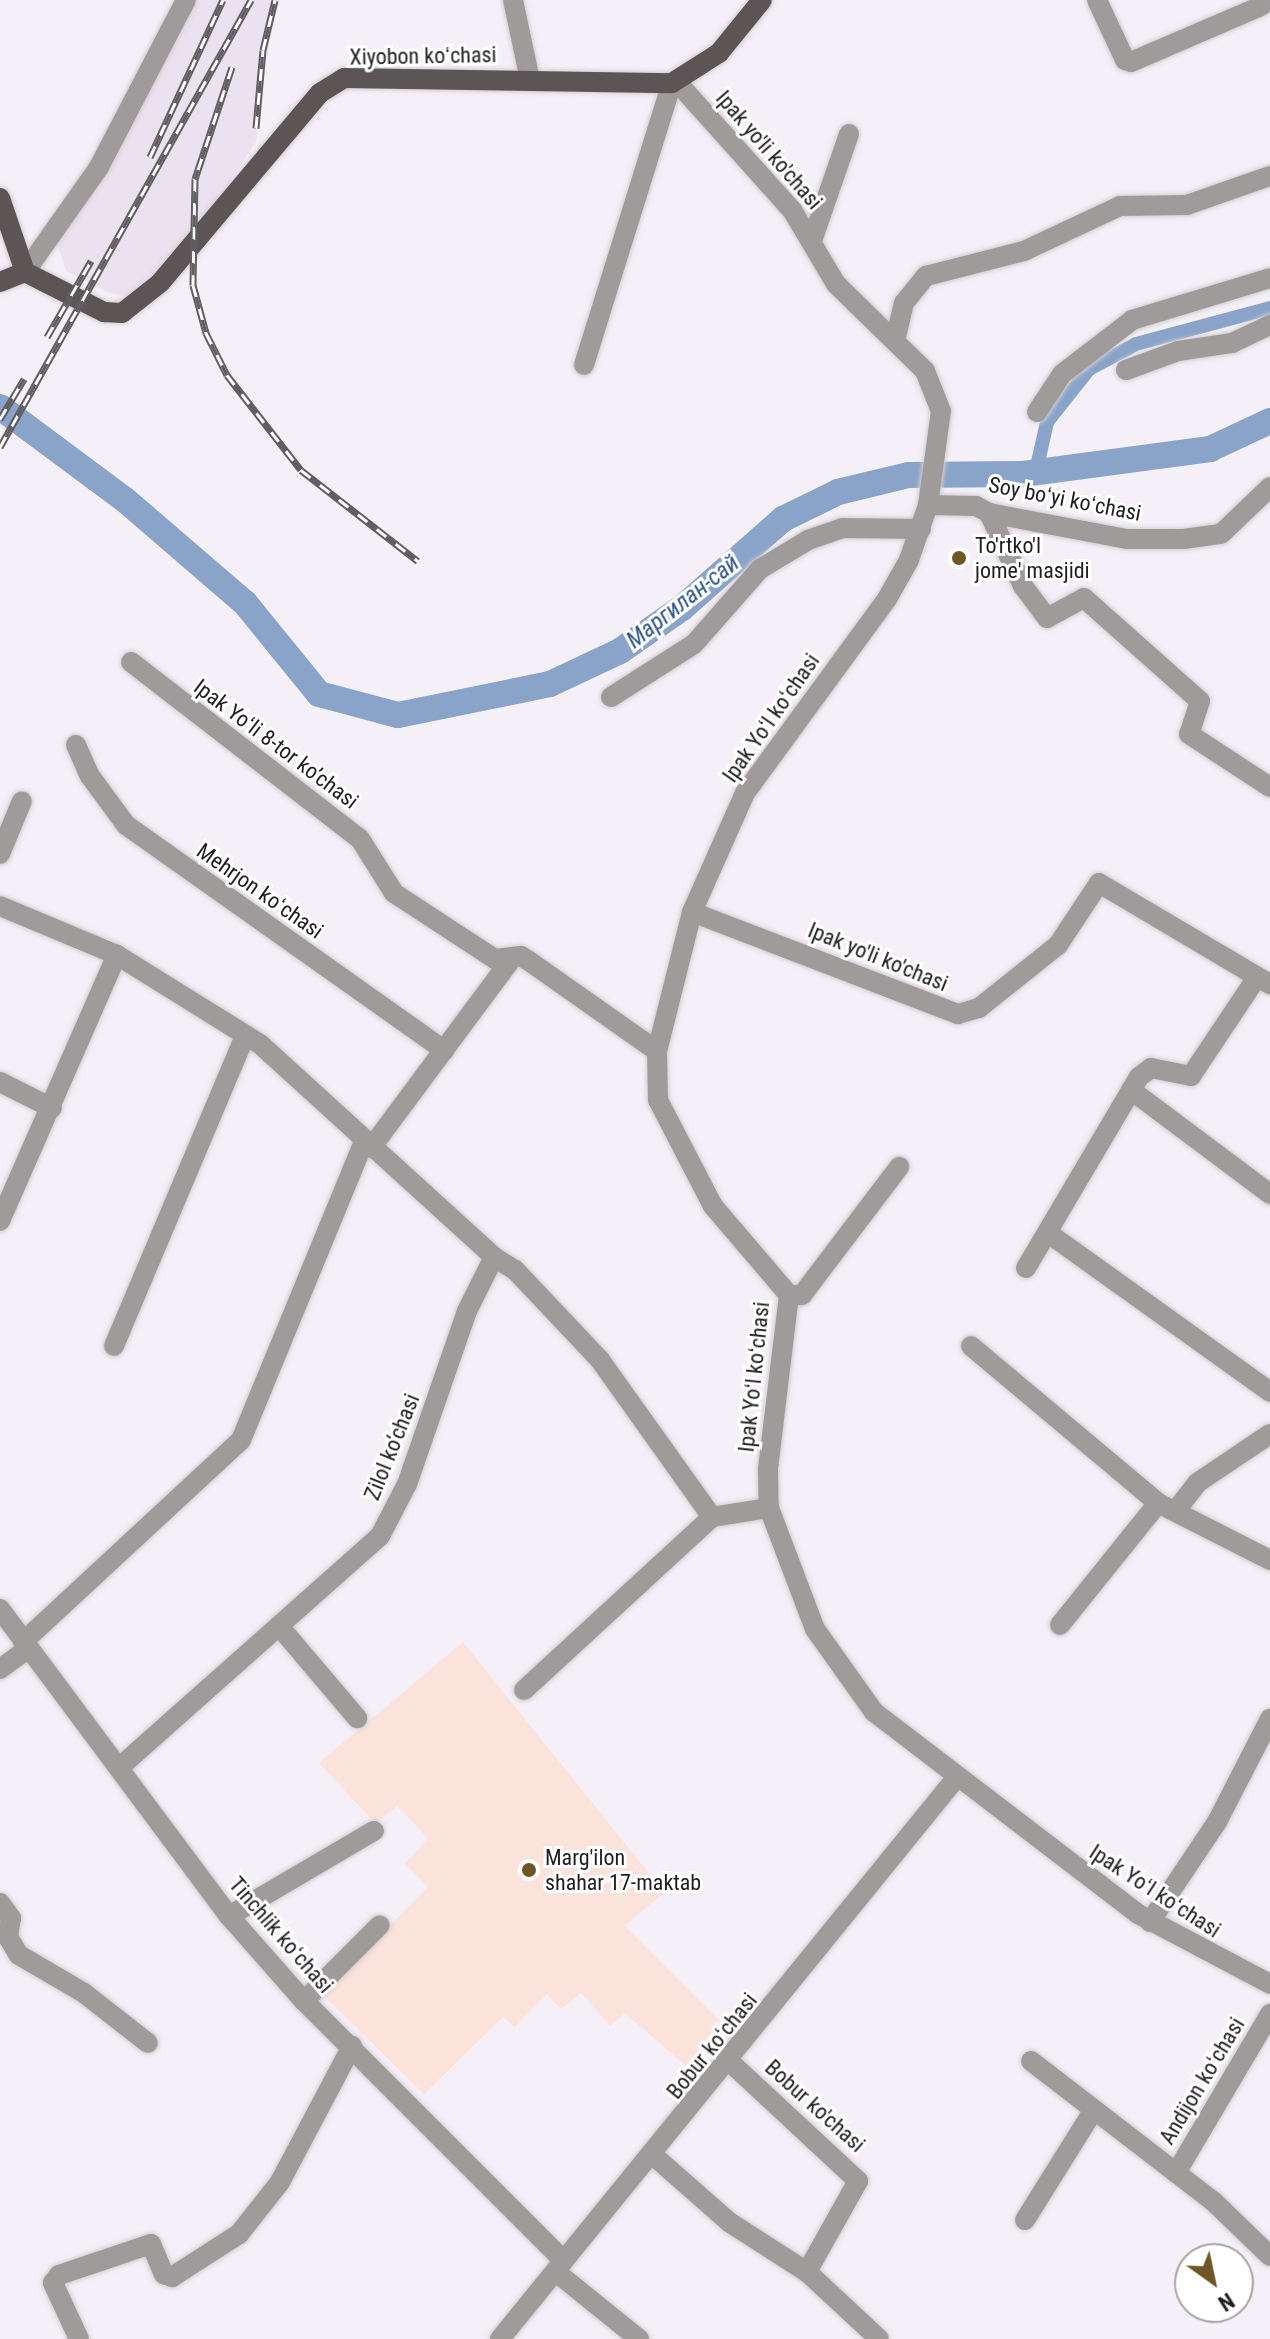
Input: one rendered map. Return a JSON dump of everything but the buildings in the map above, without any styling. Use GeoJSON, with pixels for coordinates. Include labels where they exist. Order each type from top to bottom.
{"type":"FeatureCollection","features":[{"type":"Feature","properties":{"kind":"main road"},"geometry":{"type":"LineString","coordinates":[[675,82],[719,53],[762,0]]}},
{"type":"Feature","properties":{"kind":"main road","name":"Xiyobon koʻchasi"},"geometry":{"type":"LineString","coordinates":[[25,272],[104,312],[122,313],[160,283],[320,93],[344,78],[675,82]]}},
{"type":"Feature","properties":{"kind":"main road"},"geometry":{"type":"LineString","coordinates":[[0,198],[6,238],[25,272],[0,282]]}},
{"type":"Feature","properties":{"kind":"street"},"geometry":{"type":"LineString","coordinates":[[25,272],[99,167],[186,0]]}},
{"type":"Feature","properties":{"kind":"street"},"geometry":{"type":"LineString","coordinates":[[513,0],[530,80]]}},
{"type":"Feature","properties":{"kind":"street"},"geometry":{"type":"LineString","coordinates":[[1097,0],[1125,60],[1131,62],[1261,6]]}},
{"type":"Feature","properties":{"kind":"street"},"geometry":{"type":"LineString","coordinates":[[584,365],[675,82]]}},
{"type":"Feature","properties":{"kind":"street","name":"Ipak yo'li ko'chasi"},"geometry":{"type":"LineString","coordinates":[[675,82],[813,238],[836,284],[896,337],[936,392],[941,411],[929,495]]}},
{"type":"Feature","properties":{"kind":"street"},"geometry":{"type":"LineString","coordinates":[[813,238],[849,134]]}},
{"type":"Feature","properties":{"kind":"street"},"geometry":{"type":"LineString","coordinates":[[896,337],[904,303],[926,276],[1066,236],[1120,206],[1187,205],[1270,176]]}},
{"type":"Feature","properties":{"kind":"street"},"geometry":{"type":"LineString","coordinates":[[1037,412],[1062,374],[1132,320],[1270,278]]}},
{"type":"Feature","properties":{"kind":"street"},"geometry":{"type":"LineString","coordinates":[[1126,370],[1178,351],[1232,343],[1270,325]]}},
{"type":"Feature","properties":{"kind":"street","name":"Soy boʻyi koʻchasi"},"geometry":{"type":"LineString","coordinates":[[929,495],[976,506],[989,513],[1127,539],[1184,539],[1221,534],[1270,487]]}},
{"type":"Feature","properties":{"kind":"street","name":"Ipak Yoʻl koʻchasi"},"geometry":{"type":"LineString","coordinates":[[929,495],[921,529],[887,599],[745,793],[692,912],[657,1051],[658,1100],[713,1206],[789,1295],[768,1469],[769,1508],[815,1629],[842,1673],[874,1712],[956,1778],[1150,1922],[1270,1984]]}},
{"type":"Feature","properties":{"kind":"street"},"geometry":{"type":"LineString","coordinates":[[989,513],[1023,586],[1047,618],[1084,598],[1200,701],[1189,734],[1270,787]]}},
{"type":"Feature","properties":{"kind":"street"},"geometry":{"type":"LineString","coordinates":[[611,697],[694,644],[760,569],[808,540],[842,528],[921,529]]}},
{"type":"Feature","properties":{"kind":"street","name":"Ipak Yoʻli 8-tor koʼchasi"},"geometry":{"type":"LineString","coordinates":[[131,662],[360,839],[394,893],[495,959],[513,957],[529,961],[657,1051]]}},
{"type":"Feature","properties":{"kind":"street","name":"Mehrjon koʻchasi"},"geometry":{"type":"LineString","coordinates":[[76,745],[90,776],[126,825],[444,1050]]}},
{"type":"Feature","properties":{"kind":"street"},"geometry":{"type":"LineString","coordinates":[[0,854],[22,801]]}},
{"type":"Feature","properties":{"kind":"street","name":"Ipak yo'li ko'chasi"},"geometry":{"type":"LineString","coordinates":[[692,912],[958,1014],[979,1008],[1058,945],[1099,883],[1264,981]]}},
{"type":"Feature","properties":{"kind":"street"},"geometry":{"type":"LineString","coordinates":[[0,906],[117,955],[245,1036],[494,1257],[515,1270],[600,1360],[712,1517]]}},
{"type":"Feature","properties":{"kind":"street"},"geometry":{"type":"LineString","coordinates":[[0,1221],[52,1108],[68,1058],[117,955]]}},
{"type":"Feature","properties":{"kind":"street"},"geometry":{"type":"LineString","coordinates":[[0,1669],[241,1440],[368,1145],[513,957]]}},
{"type":"Feature","properties":{"kind":"street"},"geometry":{"type":"LineString","coordinates":[[1026,1268],[1131,1090],[1151,1068],[1191,1076],[1264,981]]}},
{"type":"Feature","properties":{"kind":"street"},"geometry":{"type":"LineString","coordinates":[[114,1346],[245,1036]]}},
{"type":"Feature","properties":{"kind":"street"},"geometry":{"type":"LineString","coordinates":[[0,1082],[52,1108]]}},
{"type":"Feature","properties":{"kind":"street"},"geometry":{"type":"LineString","coordinates":[[1131,1090],[1270,1194]]}},
{"type":"Feature","properties":{"kind":"street"},"geometry":{"type":"LineString","coordinates":[[789,1295],[802,1295],[899,1167]]}},
{"type":"Feature","properties":{"kind":"street"},"geometry":{"type":"LineString","coordinates":[[1048,1233],[1270,1392]]}},
{"type":"Feature","properties":{"kind":"street","name":"Zilol ko‘chasi"},"geometry":{"type":"LineString","coordinates":[[119,1768],[380,1536],[407,1484],[467,1311],[494,1257]]}},
{"type":"Feature","properties":{"kind":"street"},"geometry":{"type":"LineString","coordinates":[[971,1346],[1167,1506],[1270,1560]]}},
{"type":"Feature","properties":{"kind":"street"},"geometry":{"type":"LineString","coordinates":[[1060,1625],[1167,1506],[1270,1434]]}},
{"type":"Feature","properties":{"kind":"street"},"geometry":{"type":"LineString","coordinates":[[524,1690],[712,1517],[769,1508]]}},
{"type":"Feature","properties":{"kind":"street","name":"Tinchlik koʻchasi"},"geometry":{"type":"LineString","coordinates":[[0,1609],[229,1916],[304,2001],[352,2046],[559,2266]]}},
{"type":"Feature","properties":{"kind":"street"},"geometry":{"type":"LineString","coordinates":[[279,1626],[357,1718]]}},
{"type":"Feature","properties":{"kind":"street"},"geometry":{"type":"LineString","coordinates":[[1150,1922],[1217,1822],[1270,1719]]}},
{"type":"Feature","properties":{"kind":"street","name":"Bobur koʻchasi"},"geometry":{"type":"LineString","coordinates":[[500,2339],[654,2156],[956,1778]]}},
{"type":"Feature","properties":{"kind":"street"},"geometry":{"type":"LineString","coordinates":[[229,1916],[374,1831]]}},
{"type":"Feature","properties":{"kind":"street"},"geometry":{"type":"LineString","coordinates":[[0,1903],[11,1918],[8,1937],[19,1955],[84,1993],[148,2043]]}},
{"type":"Feature","properties":{"kind":"street"},"geometry":{"type":"LineString","coordinates":[[304,2001],[380,1925]]}},
{"type":"Feature","properties":{"kind":"street","name":"Andijon koʻchasi"},"geometry":{"type":"LineString","coordinates":[[1176,2173],[1270,2014]]}},
{"type":"Feature","properties":{"kind":"street"},"geometry":{"type":"LineString","coordinates":[[79,2339],[53,2283],[59,2275],[151,2244],[164,2274],[172,2277],[239,2234],[280,2182],[352,2046]]}},
{"type":"Feature","properties":{"kind":"street","name":"Andijon koʻchasi"},"geometry":{"type":"LineString","coordinates":[[1031,2061],[1225,2211],[1270,2256]]}},
{"type":"Feature","properties":{"kind":"street","name":"Bobur ko'chasi"},"geometry":{"type":"LineString","coordinates":[[730,2062],[858,2181],[807,2272]]}},
{"type":"Feature","properties":{"kind":"street"},"geometry":{"type":"LineString","coordinates":[[1025,2220],[1093,2111]]}},
{"type":"Feature","properties":{"kind":"street"},"geometry":{"type":"LineString","coordinates":[[654,2156],[729,2222],[807,2272],[879,2339]]}},
{"type":"Feature","properties":{"kind":"street"},"geometry":{"type":"LineString","coordinates":[[559,2266],[639,2339]]}},
{"type":"Feature","properties":{"kind":"shaded area"},"geometry":{"type":"Polygon","coordinates":[[[195,0],[280,0],[270,33],[256,142],[216,202],[162,264],[126,296],[109,293],[66,271],[58,246],[67,220],[177,43],[195,0]]]}},
{"type":"Feature","properties":{"kind":"shaded area","name":"Marg'ilon shahar 17-maktab"},"geometry":{"type":"Polygon","coordinates":[[[463,1642],[664,1892],[625,1926],[720,2021],[686,2066],[625,2013],[610,2026],[581,1993],[561,2009],[547,1994],[515,2027],[503,2017],[424,2094],[322,1994],[428,1887],[405,1864],[428,1838],[397,1806],[376,1824],[319,1763],[463,1642]]]}},
{"type":"Feature","properties":{"kind":"waterway"},"geometry":{"type":"LineString","coordinates":[[1036,471],[1047,422],[1089,369],[1136,344],[1270,308]]}},
{"type":"Feature","properties":{"kind":"waterway","name":"Маргилан-сай"},"geometry":{"type":"LineString","coordinates":[[0,407],[124,499],[245,603],[319,694],[398,715],[550,684],[620,651],[682,608],[783,519],[838,492],[909,475],[1023,474],[1210,449],[1270,421]]}},
{"type":"Feature","properties":{"kind":"railway"},"geometry":{"type":"LineString","coordinates":[[150,157],[223,0]]}},
{"type":"Feature","properties":{"kind":"railway"},"geometry":{"type":"LineString","coordinates":[[0,447],[251,0]]}},
{"type":"Feature","properties":{"kind":"railway"},"geometry":{"type":"LineString","coordinates":[[256,128],[263,50],[275,0]]}},
{"type":"Feature","properties":{"kind":"railway"},"geometry":{"type":"LineString","coordinates":[[232,67],[195,179],[193,285],[206,333],[227,375],[301,470],[418,561]]}},
{"type":"Feature","properties":{"kind":"railway"},"geometry":{"type":"LineString","coordinates":[[47,337],[91,261]]}},
{"type":"Feature","properties":{"kind":"railway"},"geometry":{"type":"LineString","coordinates":[[0,419],[24,379]]}},
{"type":"Feature","properties":{"kind":"place","name":"To'rtko'l jome' masjidi"},"geometry":{"type":"Point","coordinates":[959,558]}},
{"type":"Feature","properties":{"kind":"place","name":"Marg'ilon shahar 17-maktab"},"geometry":{"type":"Point","coordinates":[529,1870]}}]}
